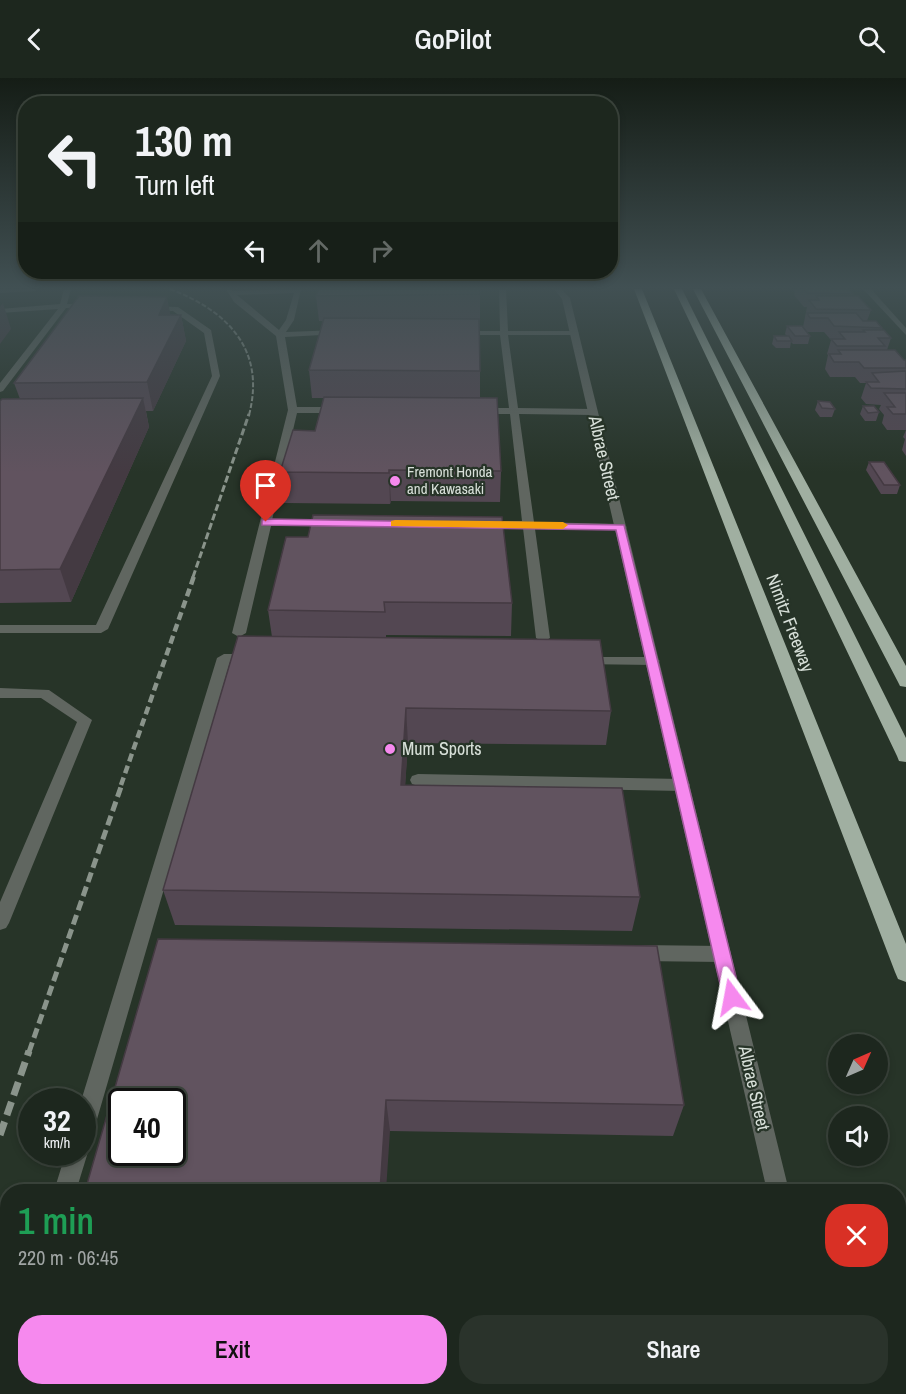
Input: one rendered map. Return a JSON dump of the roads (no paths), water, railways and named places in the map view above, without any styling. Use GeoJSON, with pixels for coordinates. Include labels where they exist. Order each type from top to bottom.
{"type":"FeatureCollection","features":[{"type":"Feature","properties":{"kind":"highway","name":"Nimitz Freeway"},"geometry":{"type":"LineString","coordinates":[[662,350],[906,972]]}},
{"type":"Feature","properties":{"kind":"highway"},"geometry":{"type":"LineString","coordinates":[[708,350],[906,756]]}},
{"type":"Feature","properties":{"kind":"highway"},"geometry":{"type":"LineString","coordinates":[[730,350],[906,682]]}},
{"type":"Feature","properties":{"kind":"street"},"geometry":{"type":"LineString","coordinates":[[0,389],[30,350]]}},
{"type":"Feature","properties":{"kind":"street"},"geometry":{"type":"LineString","coordinates":[[0,630],[101,629],[216,376],[211,350]]}},
{"type":"Feature","properties":{"kind":"street"},"geometry":{"type":"LineString","coordinates":[[239,633],[293,410],[283,350]]}},
{"type":"Feature","properties":{"kind":"street"},"geometry":{"type":"LineString","coordinates":[[506,350],[543,638]]}},
{"type":"Feature","properties":{"kind":"street","name":"Albrae Street"},"geometry":{"type":"LineString","coordinates":[[579,350],[776,1184]]}},
{"type":"Feature","properties":{"kind":"street"},"geometry":{"type":"LineString","coordinates":[[293,410],[351,410]]}},
{"type":"Feature","properties":{"kind":"street"},"geometry":{"type":"LineString","coordinates":[[467,411],[593,412]]}},
{"type":"Feature","properties":{"kind":"street"},"geometry":{"type":"LineString","coordinates":[[266,522],[337,523]]}},
{"type":"Feature","properties":{"kind":"street"},"geometry":{"type":"LineString","coordinates":[[468,524],[621,527]]}},
{"type":"Feature","properties":{"kind":"street"},"geometry":{"type":"LineString","coordinates":[[95,1088],[224,658],[271,658]]}},
{"type":"Feature","properties":{"kind":"street"},"geometry":{"type":"LineString","coordinates":[[565,661],[652,661]]}},
{"type":"Feature","properties":{"kind":"street"},"geometry":{"type":"LineString","coordinates":[[0,693],[44,693],[85,720],[0,923]]}},
{"type":"Feature","properties":{"kind":"street"},"geometry":{"type":"LineString","coordinates":[[418,780],[682,785]]}},
{"type":"Feature","properties":{"kind":"street"},"geometry":{"type":"LineString","coordinates":[[137,949],[161,949]]}},
{"type":"Feature","properties":{"kind":"street"},"geometry":{"type":"LineString","coordinates":[[614,953],[722,954]]}},
{"type":"Feature","properties":{"kind":"street"},"geometry":{"type":"LineString","coordinates":[[67,1184],[73,1166]]}},
{"type":"Feature","properties":{"kind":"railway"},"geometry":{"type":"LineString","coordinates":[[246,350],[252,371],[253,392],[249,415]]}},
{"type":"Feature","properties":{"kind":"railway"},"geometry":{"type":"LineString","coordinates":[[193,577],[249,414]]}},
{"type":"Feature","properties":{"kind":"railway"},"geometry":{"type":"LineString","coordinates":[[121,785],[194,576]]}},
{"type":"Feature","properties":{"kind":"railway"},"geometry":{"type":"LineString","coordinates":[[29,1052],[122,784]]}},
{"type":"Feature","properties":{"kind":"railway"},"geometry":{"type":"LineString","coordinates":[[0,1135],[29,1051]]}},
{"type":"Feature","properties":{"kind":"place","name":"Fremont Honda and Kawasaki"},"geometry":{"type":"Point","coordinates":[395,481]}},
{"type":"Feature","properties":{"kind":"place","name":"Mum Sports"},"geometry":{"type":"Point","coordinates":[390,749]}}]}
